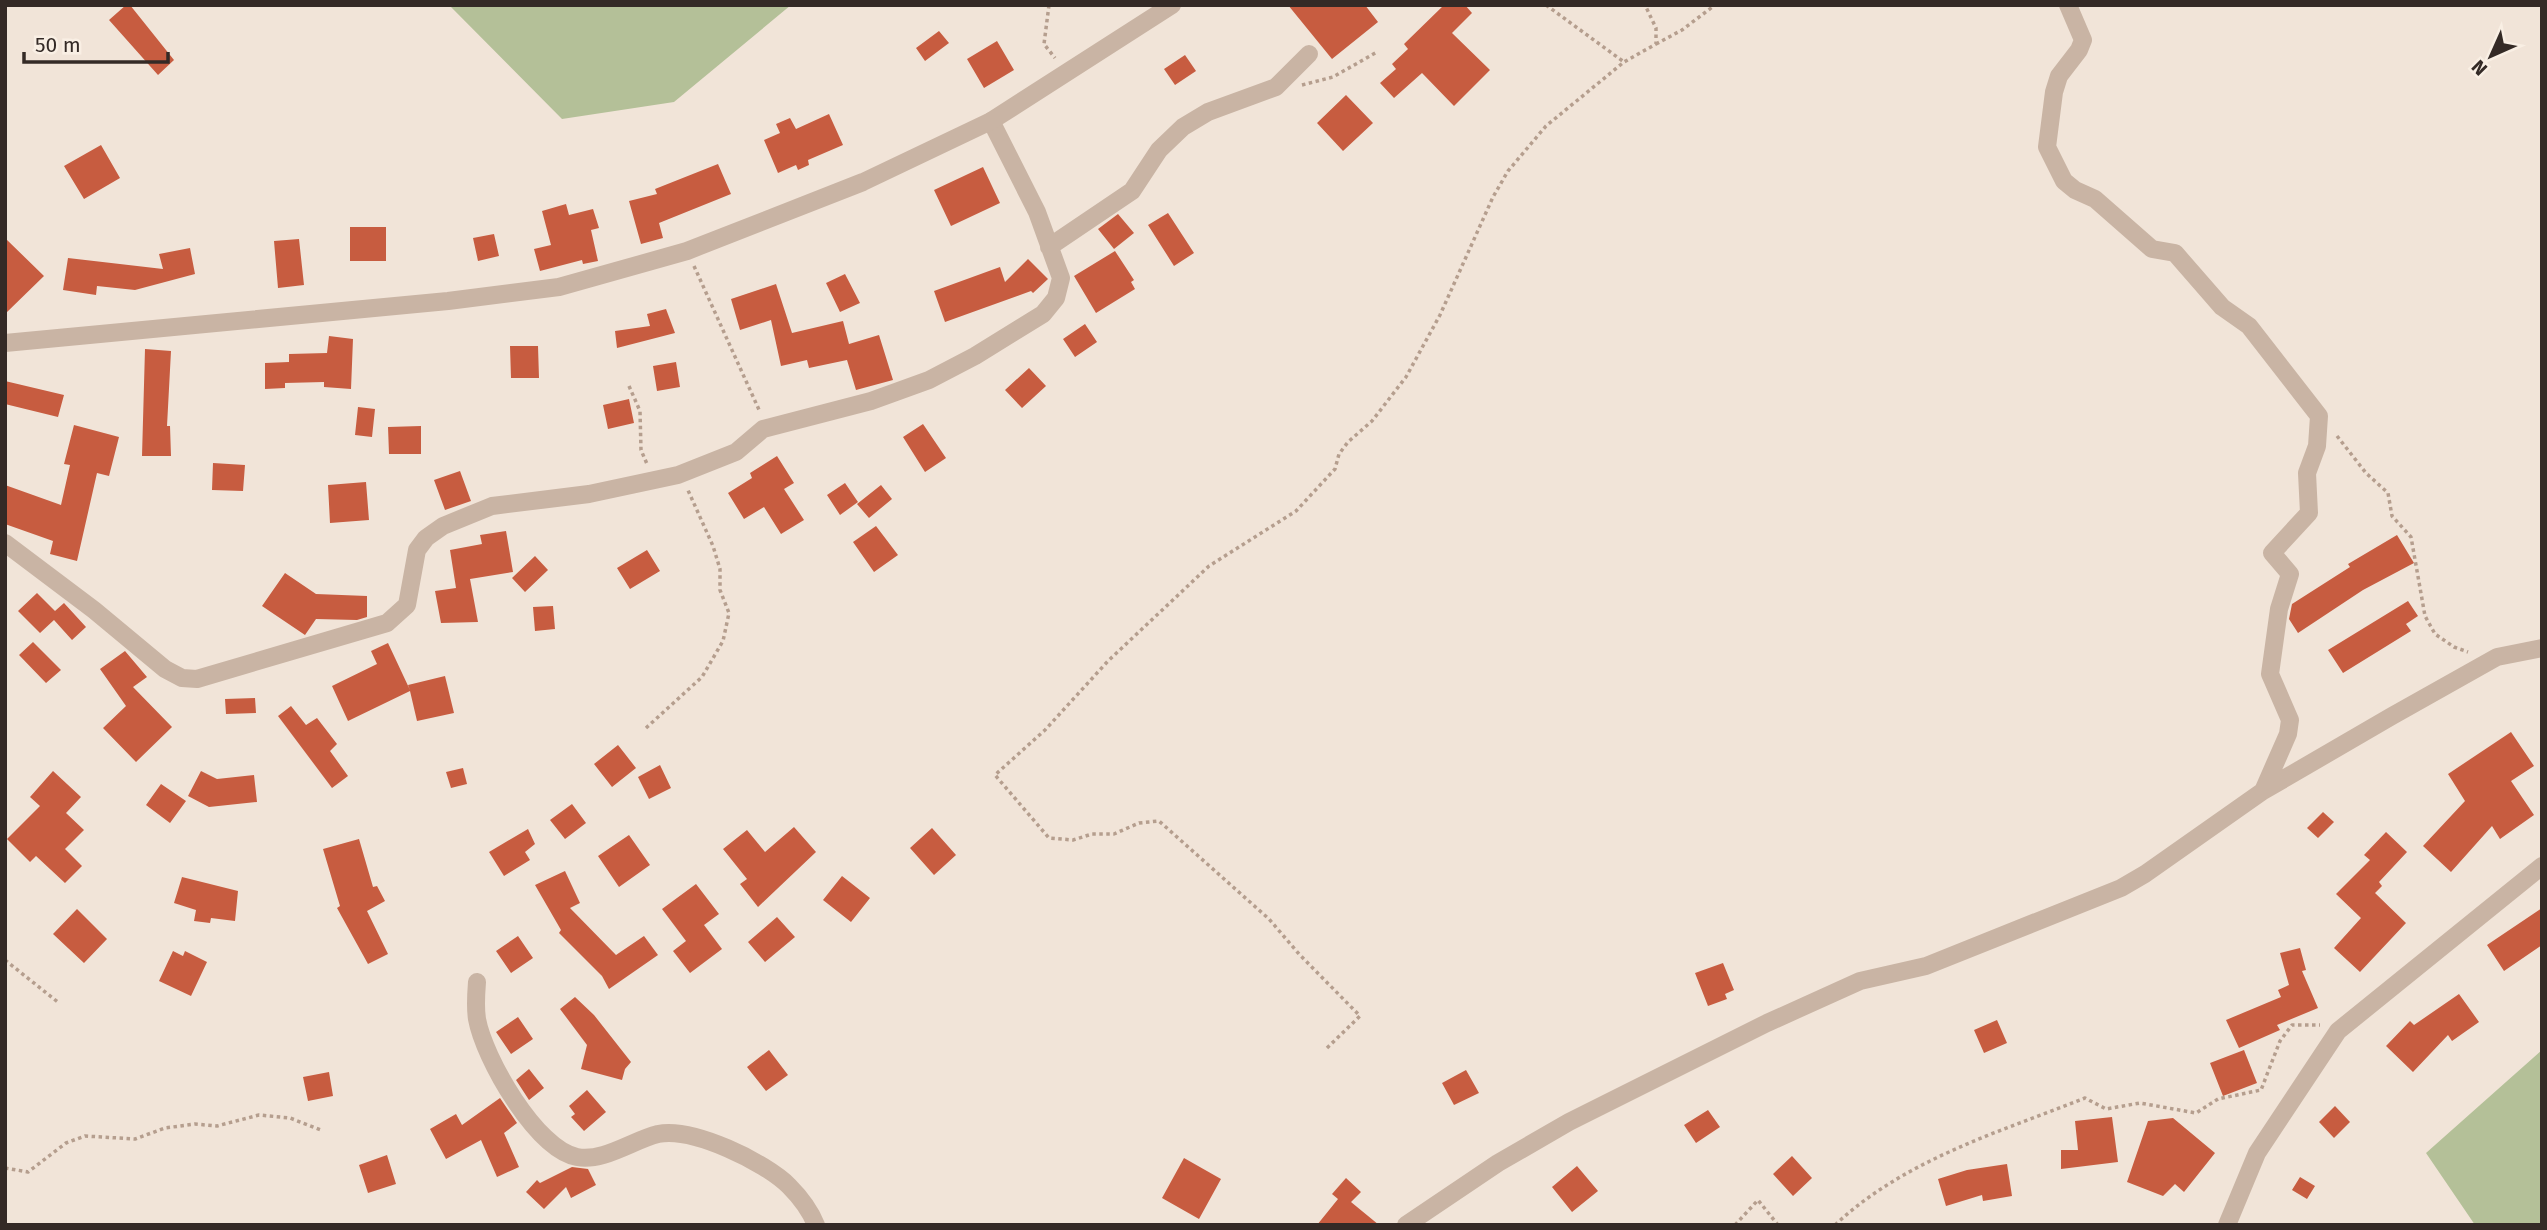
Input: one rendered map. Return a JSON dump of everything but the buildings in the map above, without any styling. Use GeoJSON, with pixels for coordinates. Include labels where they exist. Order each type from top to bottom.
{"type":"FeatureCollection","features":[{"type":"Feature","properties":{"kind":"street"},"geometry":{"type":"LineString","coordinates":[[5,343],[448,301],[559,287],[687,251],[851,187],[991,121],[1172,5]]}},
{"type":"Feature","properties":{"kind":"street"},"geometry":{"type":"LineString","coordinates":[[2068,5],[2083,40],[2080,50],[2059,76],[2047,147],[2064,181],[2095,200],[2152,249],[2175,253],[2222,307],[2249,326],[2319,416],[2317,446],[2307,472],[2309,513],[2272,553],[2290,574],[2279,609],[2270,674],[2290,720],[2288,734],[2263,791]]}},
{"type":"Feature","properties":{"kind":"street"},"geometry":{"type":"LineString","coordinates":[[1049,247],[1132,191],[1159,150],[1184,127],[1208,111],[1276,88],[1309,54]]}},
{"type":"Feature","properties":{"kind":"street"},"geometry":{"type":"LineString","coordinates":[[5,543],[94,610],[164,669],[181,678],[197,679],[387,623],[407,605],[416,550],[426,538],[443,526],[492,506],[541,502],[678,475],[736,452],[763,429],[871,401],[929,380],[975,356],[1043,314],[1056,298],[1061,278],[1037,212],[991,121]]}},
{"type":"Feature","properties":{"kind":"street"},"geometry":{"type":"LineString","coordinates":[[1406,1225],[1498,1163],[1569,1122],[1767,1023],[1860,981],[1926,966],[2121,888],[2263,791],[2497,657],[2542,648]]}},
{"type":"Feature","properties":{"kind":"street"},"geometry":{"type":"LineString","coordinates":[[2227,1225],[2237,1194],[2257,1153],[2338,1031],[2542,866]]}},
{"type":"Feature","properties":{"kind":"street"},"geometry":{"type":"LineString","coordinates":[[477,982],[477,1021],[493,1064],[532,1123],[561,1150],[577,1157],[594,1156],[660,1134],[677,1134],[720,1146],[751,1160],[787,1184],[809,1208],[816,1225]]}},
{"type":"Feature","properties":{"kind":"path"},"geometry":{"type":"LineString","coordinates":[[1049,5],[1044,44],[1068,73]]}},
{"type":"Feature","properties":{"kind":"path"},"geometry":{"type":"LineString","coordinates":[[1546,5],[1624,62]]}},
{"type":"Feature","properties":{"kind":"path"},"geometry":{"type":"LineString","coordinates":[[1645,5],[1656,28],[1656,44]]}},
{"type":"Feature","properties":{"kind":"path"},"geometry":{"type":"LineString","coordinates":[[1327,1048],[1360,1016],[1269,919],[1159,821],[1139,823],[1114,835],[1092,834],[1073,840],[1049,838],[995,775],[1045,730],[1108,661],[1209,566],[1296,511],[1335,469],[1339,454],[1348,442],[1372,421],[1406,377],[1440,315],[1493,197],[1508,171],[1546,126],[1624,62],[1682,30],[1714,5]]}},
{"type":"Feature","properties":{"kind":"path"},"geometry":{"type":"LineString","coordinates":[[1276,88],[1308,85],[1333,77],[1377,52]]}},
{"type":"Feature","properties":{"kind":"path"},"geometry":{"type":"LineString","coordinates":[[687,251],[761,413],[763,429]]}},
{"type":"Feature","properties":{"kind":"path"},"geometry":{"type":"LineString","coordinates":[[629,386],[640,411],[640,450],[647,464],[636,485]]}},
{"type":"Feature","properties":{"kind":"path"},"geometry":{"type":"LineString","coordinates":[[2319,416],[2366,473],[2388,493],[2392,516],[2412,537],[2425,616],[2435,634],[2454,647],[2497,657]]}},
{"type":"Feature","properties":{"kind":"path"},"geometry":{"type":"LineString","coordinates":[[646,728],[702,677],[723,642],[729,613],[720,590],[720,569],[713,546],[678,475]]}},
{"type":"Feature","properties":{"kind":"path"},"geometry":{"type":"LineString","coordinates":[[5,960],[59,1003]]}},
{"type":"Feature","properties":{"kind":"path"},"geometry":{"type":"LineString","coordinates":[[1835,1225],[1856,1205],[1907,1171],[2085,1098],[2106,1109],[2140,1102],[2196,1113],[2218,1100],[2261,1090],[2280,1041],[2292,1025],[2317,1024],[2338,1031]]}},
{"type":"Feature","properties":{"kind":"path"},"geometry":{"type":"LineString","coordinates":[[5,1168],[28,1172],[66,1143],[85,1136],[135,1139],[165,1128],[195,1124],[217,1126],[259,1115],[290,1118],[321,1130]]}},
{"type":"Feature","properties":{"kind":"path"},"geometry":{"type":"LineString","coordinates":[[1735,1225],[1758,1200],[1778,1225]]}},
{"type":"Feature","properties":{"kind":"green space"},"geometry":{"type":"Polygon","coordinates":[[[449,5],[791,5],[674,102],[562,119],[449,5]]]}},
{"type":"Feature","properties":{"kind":"green space"},"geometry":{"type":"Polygon","coordinates":[[[2542,1050],[2542,1225],[2475,1225],[2426,1153],[2542,1050]]]}}]}
